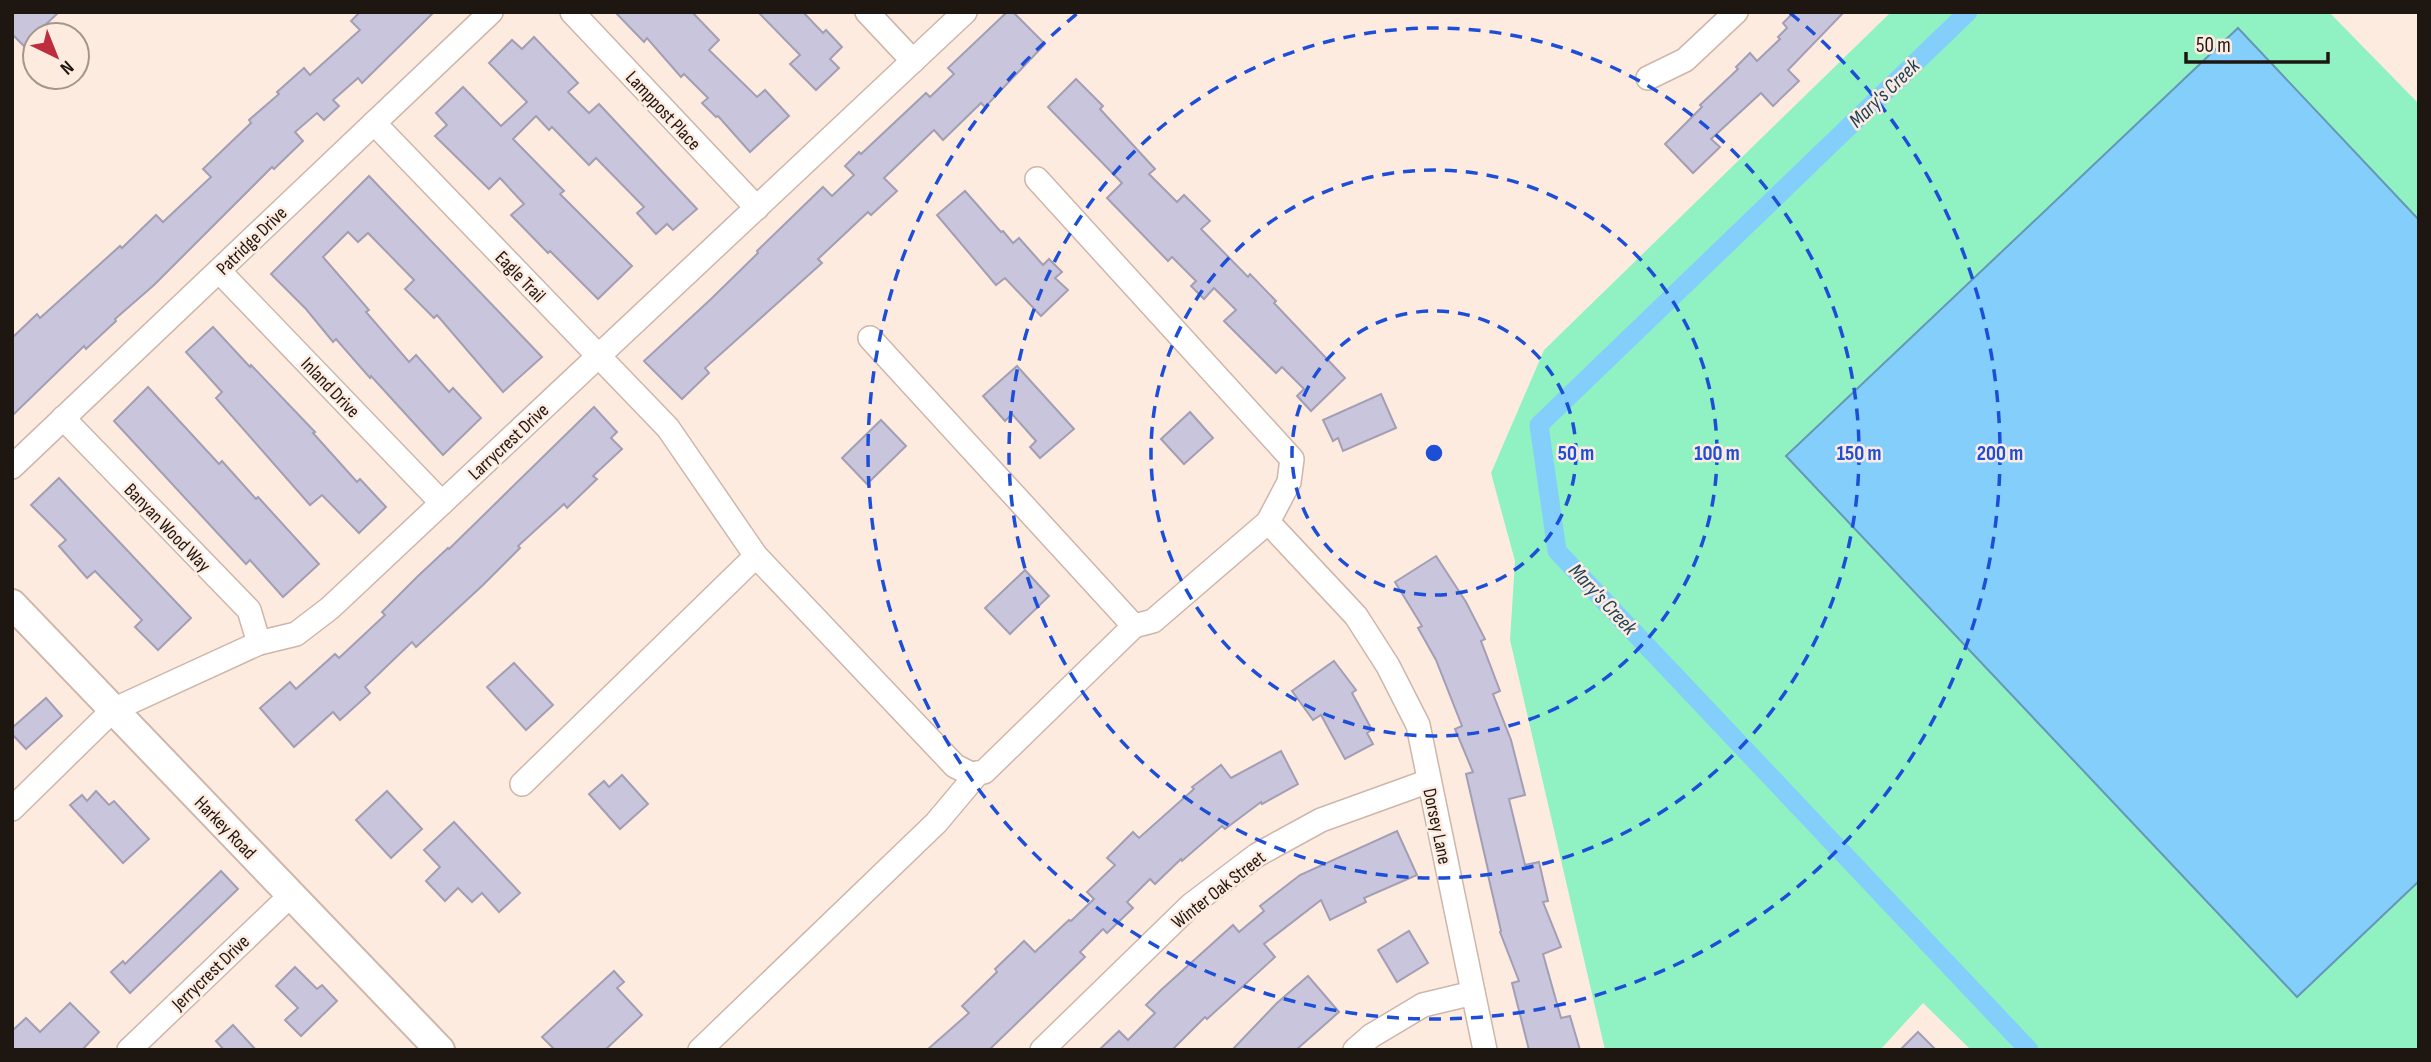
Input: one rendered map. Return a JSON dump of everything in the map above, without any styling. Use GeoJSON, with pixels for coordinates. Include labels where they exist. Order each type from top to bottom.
{"type":"FeatureCollection","features":[{"type":"Feature","properties":{"kind":"street","name":"Patridge Drive"},"geometry":{"type":"LineString","coordinates":[[12,467],[491,12]]}},
{"type":"Feature","properties":{"kind":"street","name":"Lamppost Place"},"geometry":{"type":"LineString","coordinates":[[572,12],[757,208]]}},
{"type":"Feature","properties":{"kind":"street"},"geometry":{"type":"LineString","coordinates":[[867,12],[913,61]]}},
{"type":"Feature","properties":{"kind":"street","name":"Larrycrest Drive"},"geometry":{"type":"LineString","coordinates":[[12,809],[113,710],[259,643],[296,634],[330,608],[965,12]]}},
{"type":"Feature","properties":{"kind":"street"},"geometry":{"type":"LineString","coordinates":[[1648,78],[1685,60],[1736,12]]}},
{"type":"Feature","properties":{"kind":"street","name":"Eagle Trail"},"geometry":{"type":"LineString","coordinates":[[374,123],[668,428],[756,556],[955,766],[971,774],[978,773]]}},
{"type":"Feature","properties":{"kind":"street"},"geometry":{"type":"LineString","coordinates":[[700,1050],[936,823],[978,773],[984,772],[1134,626],[1153,621],[1268,522],[1289,482],[1292,459],[1037,178]]}},
{"type":"Feature","properties":{"kind":"street","name":"Inland Drive"},"geometry":{"type":"LineString","coordinates":[[219,271],[442,503]]}},
{"type":"Feature","properties":{"kind":"street"},"geometry":{"type":"LineString","coordinates":[[870,338],[1134,626]]}},
{"type":"Feature","properties":{"kind":"street","name":"Banyan Wood Way"},"geometry":{"type":"LineString","coordinates":[[63,418],[249,610],[259,643]]}},
{"type":"Feature","properties":{"kind":"street","name":"Dorsey Lane"},"geometry":{"type":"LineString","coordinates":[[1268,522],[1356,616],[1388,666],[1419,724],[1485,1050]]}},
{"type":"Feature","properties":{"kind":"street"},"geometry":{"type":"LineString","coordinates":[[522,784],[756,556]]}},
{"type":"Feature","properties":{"kind":"street","name":"Harkey Road"},"geometry":{"type":"LineString","coordinates":[[12,604],[440,1050]]}},
{"type":"Feature","properties":{"kind":"street","name":"Winter Oak Street"},"geometry":{"type":"LineString","coordinates":[[1042,1050],[1191,905],[1257,855],[1321,820],[1429,781]]}},
{"type":"Feature","properties":{"kind":"street","name":"Jerrycrest Drive"},"geometry":{"type":"LineString","coordinates":[[129,1050],[291,895]]}},
{"type":"Feature","properties":{"kind":"street"},"geometry":{"type":"LineString","coordinates":[[1355,1050],[1371,1036],[1423,1005],[1473,993]]}},
{"type":"Feature","properties":{"kind":"green space"},"geometry":{"type":"Polygon","coordinates":[[[1891,12],[2329,12],[2419,104],[2419,1050],[1971,1050],[1923,1003],[1880,1050],[1605,1050],[1510,640],[1515,561],[1491,473],[1544,350],[1891,12]]]}},
{"type":"Feature","properties":{"kind":"water"},"geometry":{"type":"Polygon","coordinates":[[[2238,28],[2419,220],[2419,881],[2297,997],[1786,456],[2238,28]]]}},
{"type":"Feature","properties":{"kind":"building"},"geometry":{"type":"Polygon","coordinates":[[[12,12],[59,12],[49,21],[21,21],[21,43],[12,34],[12,12]]]}},
{"type":"Feature","properties":{"kind":"building"},"geometry":{"type":"Polygon","coordinates":[[[360,12],[434,12],[362,83],[358,78],[333,100],[339,106],[324,120],[317,113],[295,132],[303,141],[274,169],[272,167],[154,285],[86,349],[84,346],[12,416],[12,338],[37,314],[40,318],[120,246],[122,248],[156,215],[163,222],[211,177],[203,169],[251,123],[249,120],[279,94],[277,92],[304,68],[310,75],[360,30],[351,21],[360,12]]]}},
{"type":"Feature","properties":{"kind":"building"},"geometry":{"type":"Polygon","coordinates":[[[615,12],[692,12],[719,40],[709,50],[757,97],[765,90],[789,116],[750,152],[718,116],[702,103],[708,98],[684,74],[681,77],[647,38],[644,42],[615,12]]]}},
{"type":"Feature","properties":{"kind":"building"},"geometry":{"type":"Polygon","coordinates":[[[758,12],[803,12],[823,33],[826,30],[842,47],[830,59],[839,68],[816,90],[790,64],[800,55],[758,12]]]}},
{"type":"Feature","properties":{"kind":"building"},"geometry":{"type":"Polygon","coordinates":[[[1007,12],[1013,12],[1045,44],[985,107],[981,103],[943,140],[934,130],[884,178],[897,191],[871,215],[868,212],[818,259],[822,263],[705,368],[709,373],[682,399],[644,361],[711,299],[823,187],[832,196],[854,175],[845,166],[926,93],[930,97],[954,74],[948,68],[1007,12]]]}},
{"type":"Feature","properties":{"kind":"building"},"geometry":{"type":"Polygon","coordinates":[[[1794,12],[1844,12],[1788,70],[1799,81],[1773,106],[1761,93],[1711,139],[1720,147],[1693,173],[1665,144],[1702,107],[1700,105],[1738,69],[1736,67],[1750,53],[1757,61],[1780,39],[1778,37],[1787,28],[1783,23],[1794,12]]]}},
{"type":"Feature","properties":{"kind":"building"},"geometry":{"type":"Polygon","coordinates":[[[534,37],[578,83],[568,92],[589,113],[599,104],[697,209],[673,230],[667,224],[656,234],[637,213],[644,207],[596,158],[589,165],[552,127],[549,130],[536,116],[513,139],[564,191],[560,194],[632,266],[598,299],[511,215],[524,204],[500,178],[489,189],[435,136],[447,125],[436,113],[463,87],[501,126],[527,102],[489,63],[512,40],[522,49],[534,37]]]}},
{"type":"Feature","properties":{"kind":"building"},"geometry":{"type":"Polygon","coordinates":[[[1076,79],[1103,106],[1100,109],[1155,169],[1149,174],[1177,202],[1184,195],[1210,221],[1201,229],[1248,277],[1250,274],[1345,378],[1311,411],[1297,396],[1304,389],[1282,367],[1276,373],[1224,321],[1236,310],[1214,288],[1204,299],[1191,286],[1196,281],[1172,257],[1168,261],[1107,198],[1122,183],[1048,107],[1076,79]]]}},
{"type":"Feature","properties":{"kind":"building"},"geometry":{"type":"Polygon","coordinates":[[[369,176],[542,357],[503,392],[437,315],[434,318],[405,289],[414,280],[368,233],[358,242],[348,232],[323,257],[409,362],[416,355],[449,392],[453,388],[481,418],[443,455],[336,339],[333,342],[306,309],[271,274],[369,176]]]}},
{"type":"Feature","properties":{"kind":"building"},"geometry":{"type":"Polygon","coordinates":[[[965,191],[1013,243],[1019,238],[1043,265],[1049,259],[1062,272],[1055,278],[1068,290],[1041,316],[1005,278],[996,285],[937,215],[965,191]]]}},
{"type":"Feature","properties":{"kind":"building"},"geometry":{"type":"Polygon","coordinates":[[[213,327],[315,432],[313,433],[357,482],[360,479],[386,507],[359,533],[322,495],[310,505],[216,398],[222,392],[186,352],[213,327]]]}},
{"type":"Feature","properties":{"kind":"building"},"geometry":{"type":"Polygon","coordinates":[[[1017,366],[1074,429],[1040,458],[1030,447],[1036,441],[1012,414],[1005,421],[983,396],[1017,366]]]}},
{"type":"Feature","properties":{"kind":"building"},"geometry":{"type":"Polygon","coordinates":[[[148,387],[219,464],[222,461],[256,499],[258,497],[319,564],[283,597],[250,560],[246,564],[114,421],[148,387]]]}},
{"type":"Feature","properties":{"kind":"building"},"geometry":{"type":"Polygon","coordinates":[[[1381,394],[1396,428],[1343,451],[1338,438],[1333,441],[1323,420],[1381,394]]]}},
{"type":"Feature","properties":{"kind":"building"},"geometry":{"type":"Polygon","coordinates":[[[594,407],[617,432],[611,438],[622,449],[593,476],[597,479],[567,508],[564,504],[518,546],[520,548],[483,585],[416,647],[412,642],[365,687],[370,693],[340,720],[333,712],[294,747],[260,708],[290,682],[296,689],[335,654],[339,658],[385,615],[382,612],[418,576],[594,407]]]}},
{"type":"Feature","properties":{"kind":"building"},"geometry":{"type":"Polygon","coordinates":[[[1190,412],[1213,438],[1184,464],[1161,439],[1190,412]]]}},
{"type":"Feature","properties":{"kind":"building"},"geometry":{"type":"Polygon","coordinates":[[[881,420],[906,446],[867,484],[842,458],[881,420]]]}},
{"type":"Feature","properties":{"kind":"building"},"geometry":{"type":"Polygon","coordinates":[[[59,478],[191,618],[158,650],[135,627],[142,620],[95,571],[87,578],[59,546],[66,540],[31,505],[59,478]]]}},
{"type":"Feature","properties":{"kind":"building"},"geometry":{"type":"Polygon","coordinates":[[[1436,556],[1466,602],[1485,639],[1481,641],[1500,691],[1493,694],[1511,740],[1525,795],[1509,799],[1525,865],[1539,862],[1548,901],[1543,902],[1561,947],[1543,954],[1561,1018],[1570,1016],[1580,1050],[1529,1050],[1512,983],[1519,981],[1500,932],[1466,774],[1473,772],[1455,729],[1462,726],[1436,660],[1418,628],[1422,626],[1395,582],[1436,556]]]}},
{"type":"Feature","properties":{"kind":"building"},"geometry":{"type":"Polygon","coordinates":[[[1025,570],[1049,596],[1010,634],[985,608],[1025,570]]]}},
{"type":"Feature","properties":{"kind":"building"},"geometry":{"type":"Polygon","coordinates":[[[1334,661],[1356,690],[1352,693],[1372,730],[1367,733],[1373,744],[1345,759],[1321,715],[1313,720],[1292,691],[1334,661]]]}},
{"type":"Feature","properties":{"kind":"building"},"geometry":{"type":"Polygon","coordinates":[[[514,663],[553,705],[526,730],[487,687],[514,663]]]}},
{"type":"Feature","properties":{"kind":"building"},"geometry":{"type":"Polygon","coordinates":[[[46,698],[62,716],[26,749],[12,734],[12,728],[46,698]]]}},
{"type":"Feature","properties":{"kind":"building"},"geometry":{"type":"Polygon","coordinates":[[[1281,751],[1298,784],[1262,804],[1261,802],[1225,829],[1222,826],[1155,884],[1150,879],[1127,902],[1133,908],[1107,933],[1103,929],[1080,952],[1085,957],[989,1050],[927,1050],[969,1013],[962,1006],[1024,941],[1035,952],[1094,899],[1087,892],[1115,865],[1107,858],[1133,832],[1139,838],[1194,789],[1192,787],[1221,765],[1231,778],[1281,751]]]}},
{"type":"Feature","properties":{"kind":"building"},"geometry":{"type":"Polygon","coordinates":[[[622,775],[648,804],[620,829],[589,794],[604,781],[609,787],[622,775]]]}},
{"type":"Feature","properties":{"kind":"building"},"geometry":{"type":"Polygon","coordinates":[[[96,791],[109,805],[114,801],[149,839],[123,863],[70,805],[82,795],[87,801],[96,791]]]}},
{"type":"Feature","properties":{"kind":"building"},"geometry":{"type":"Polygon","coordinates":[[[387,791],[422,829],[391,858],[356,820],[387,791]]]}},
{"type":"Feature","properties":{"kind":"building"},"geometry":{"type":"Polygon","coordinates":[[[454,822],[520,893],[499,912],[482,893],[472,902],[458,888],[445,901],[426,881],[440,867],[424,850],[454,822]]]}},
{"type":"Feature","properties":{"kind":"building"},"geometry":{"type":"Polygon","coordinates":[[[1397,831],[1417,875],[1364,898],[1366,902],[1330,920],[1321,900],[1264,944],[1275,957],[1207,1019],[1205,1017],[1172,1050],[1099,1050],[1119,1031],[1128,1040],[1155,1013],[1146,1005],[1161,990],[1233,925],[1239,932],[1264,911],[1260,906],[1300,875],[1397,831]]]}},
{"type":"Feature","properties":{"kind":"building"},"geometry":{"type":"Polygon","coordinates":[[[221,871],[238,889],[130,993],[111,972],[123,961],[125,964],[221,871]]]}},
{"type":"Feature","properties":{"kind":"building"},"geometry":{"type":"Polygon","coordinates":[[[1409,931],[1428,963],[1397,982],[1378,950],[1409,931]]]}},
{"type":"Feature","properties":{"kind":"building"},"geometry":{"type":"Polygon","coordinates":[[[295,967],[317,989],[322,985],[337,1001],[301,1036],[285,1020],[298,1008],[276,986],[295,967]]]}},
{"type":"Feature","properties":{"kind":"building"},"geometry":{"type":"Polygon","coordinates":[[[614,971],[624,982],[617,988],[642,1015],[605,1050],[555,1050],[542,1037],[614,971]]]}},
{"type":"Feature","properties":{"kind":"building"},"geometry":{"type":"Polygon","coordinates":[[[1308,976],[1339,1012],[1296,1050],[1232,1050],[1277,1003],[1308,976]]]}},
{"type":"Feature","properties":{"kind":"building"},"geometry":{"type":"Polygon","coordinates":[[[70,1003],[99,1032],[82,1050],[12,1050],[12,1031],[26,1018],[40,1032],[70,1003]]]}},
{"type":"Feature","properties":{"kind":"building"},"geometry":{"type":"Polygon","coordinates":[[[233,1025],[256,1050],[224,1050],[216,1041],[233,1025]]]}},
{"type":"Feature","properties":{"kind":"building"},"geometry":{"type":"Polygon","coordinates":[[[1918,1032],[1936,1050],[1900,1050],[1918,1032]]]}},
{"type":"Feature","properties":{"kind":"waterway","name":"Mary's Creek"},"geometry":{"type":"LineString","coordinates":[[1968,12],[1539,425],[1557,551],[2029,1050]]}}]}
